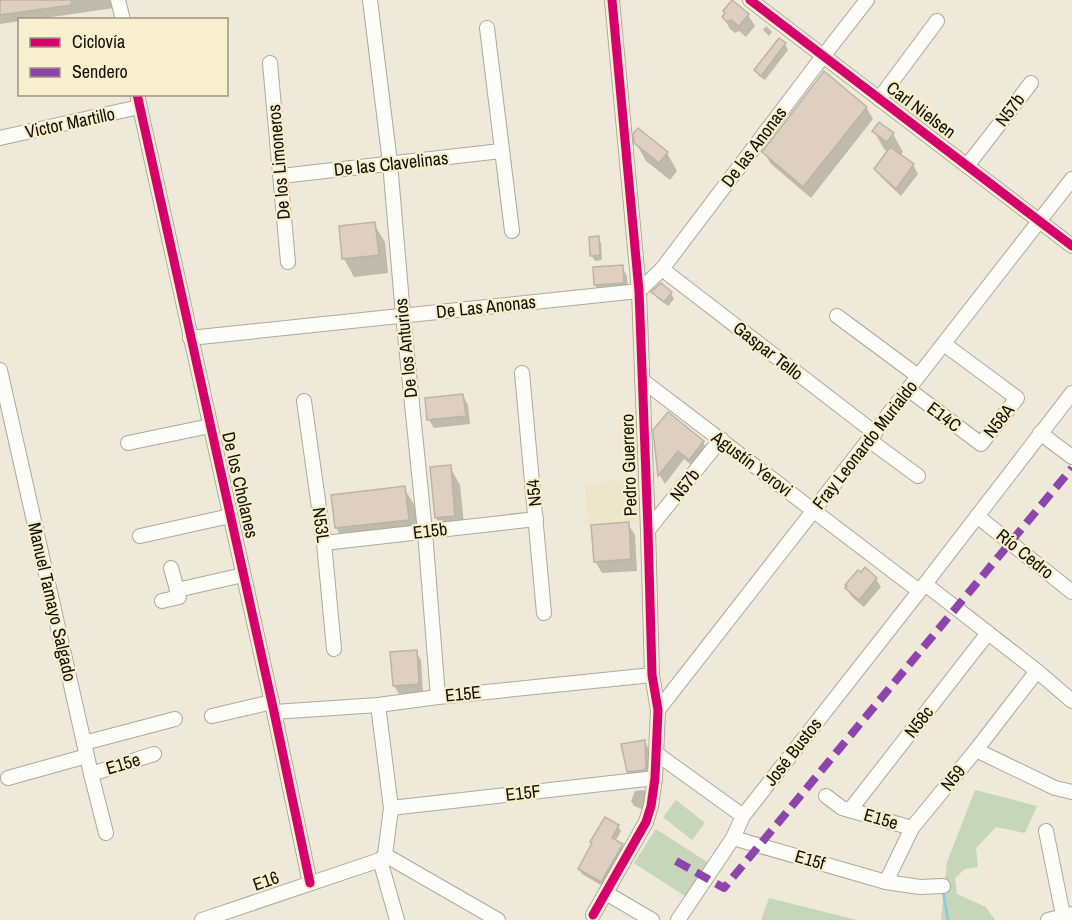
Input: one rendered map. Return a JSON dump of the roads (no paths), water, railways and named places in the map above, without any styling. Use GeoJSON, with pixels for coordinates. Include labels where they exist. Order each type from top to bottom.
{"type":"FeatureCollection","features":[{"type":"Feature","properties":{"kind":"street"},"geometry":{"type":"LineString","coordinates":[[118,0],[119,18]]}},
{"type":"Feature","properties":{"kind":"street","name":"De los Anturios"},"geometry":{"type":"LineString","coordinates":[[370,0],[390,163],[438,697]]}},
{"type":"Feature","properties":{"kind":"street","name":"Pedro Guerrero"},"geometry":{"type":"LineString","coordinates":[[593,915],[646,822],[655,778],[658,711],[652,675],[639,291],[612,0]]}},
{"type":"Feature","properties":{"kind":"street","name":"Carl Nielsen"},"geometry":{"type":"LineString","coordinates":[[750,0],[1072,246]]}},
{"type":"Feature","properties":{"kind":"street","name":"De las Anonas"},"geometry":{"type":"LineString","coordinates":[[639,291],[662,269],[867,0]]}},
{"type":"Feature","properties":{"kind":"street"},"geometry":{"type":"LineString","coordinates":[[879,99],[937,21]]}},
{"type":"Feature","properties":{"kind":"street"},"geometry":{"type":"LineString","coordinates":[[487,28],[512,231]]}},
{"type":"Feature","properties":{"kind":"street","name":"De los Limoneros"},"geometry":{"type":"LineString","coordinates":[[270,63],[288,262]]}},
{"type":"Feature","properties":{"kind":"street","name":"N57b"},"geometry":{"type":"LineString","coordinates":[[967,166],[1031,82]]}},
{"type":"Feature","properties":{"kind":"street","name":"Victor Martillo"},"geometry":{"type":"LineString","coordinates":[[0,138],[138,101]]}},
{"type":"Feature","properties":{"kind":"street","name":"De los Cholanes"},"geometry":{"type":"LineString","coordinates":[[138,101],[310,883]]}},
{"type":"Feature","properties":{"kind":"street","name":"De las Clavelinas"},"geometry":{"type":"LineString","coordinates":[[281,176],[501,151]]}},
{"type":"Feature","properties":{"kind":"street","name":"Fray Leonardo Murialdo"},"geometry":{"type":"LineString","coordinates":[[658,711],[1072,179]]}},
{"type":"Feature","properties":{"kind":"street","name":"Gaspar Tello"},"geometry":{"type":"LineString","coordinates":[[662,269],[872,436],[918,476]]}},
{"type":"Feature","properties":{"kind":"street","name":"De Las Anonas"},"geometry":{"type":"LineString","coordinates":[[190,338],[639,291]]}},
{"type":"Feature","properties":{"kind":"street"},"geometry":{"type":"LineString","coordinates":[[837,316],[918,376]]}},
{"type":"Feature","properties":{"kind":"street","name":"N58A"},"geometry":{"type":"LineString","coordinates":[[944,344],[1017,398],[981,444]]}},
{"type":"Feature","properties":{"kind":"street","name":"Manuel Tamayo Salgado"},"geometry":{"type":"LineString","coordinates":[[0,370],[106,833]]}},
{"type":"Feature","properties":{"kind":"street","name":"N54"},"geometry":{"type":"LineString","coordinates":[[522,373],[544,613]]}},
{"type":"Feature","properties":{"kind":"street","name":"Agustín Yerovi"},"geometry":{"type":"LineString","coordinates":[[642,380],[814,511],[988,633],[1034,676],[1072,701]]}},
{"type":"Feature","properties":{"kind":"street","name":"E14C"},"geometry":{"type":"LineString","coordinates":[[908,389],[981,444]]}},
{"type":"Feature","properties":{"kind":"street","name":"José Bustos"},"geometry":{"type":"LineString","coordinates":[[678,920],[733,838],[743,816],[1072,393]]}},
{"type":"Feature","properties":{"kind":"street","name":"N53L"},"geometry":{"type":"LineString","coordinates":[[304,402],[324,543],[334,649]]}},
{"type":"Feature","properties":{"kind":"street"},"geometry":{"type":"LineString","coordinates":[[128,443],[210,426]]}},
{"type":"Feature","properties":{"kind":"street"},"geometry":{"type":"LineString","coordinates":[[1040,434],[1072,457]]}},
{"type":"Feature","properties":{"kind":"street","name":"N57b"},"geometry":{"type":"LineString","coordinates":[[648,531],[721,440]]}},
{"type":"Feature","properties":{"kind":"street"},"geometry":{"type":"LineString","coordinates":[[140,536],[230,516]]}},
{"type":"Feature","properties":{"kind":"street","name":"Río Cedro"},"geometry":{"type":"LineString","coordinates":[[977,516],[1072,592]]}},
{"type":"Feature","properties":{"kind":"street","name":"E15b"},"geometry":{"type":"LineString","coordinates":[[324,543],[536,519]]}},
{"type":"Feature","properties":{"kind":"street"},"geometry":{"type":"LineString","coordinates":[[162,602],[179,597],[171,567]]}},
{"type":"Feature","properties":{"kind":"street"},"geometry":{"type":"LineString","coordinates":[[177,590],[243,575]]}},
{"type":"Feature","properties":{"kind":"street","name":"N58c"},"geometry":{"type":"LineString","coordinates":[[850,810],[988,633]]}},
{"type":"Feature","properties":{"kind":"street","name":"E15E"},"geometry":{"type":"LineString","coordinates":[[212,716],[273,707],[378,705],[652,675]]}},
{"type":"Feature","properties":{"kind":"street","name":"N59"},"geometry":{"type":"LineString","coordinates":[[886,882],[912,828],[1034,676]]}},
{"type":"Feature","properties":{"kind":"street"},"geometry":{"type":"LineString","coordinates":[[378,705],[391,808],[382,857],[397,920]]}},
{"type":"Feature","properties":{"kind":"street"},"geometry":{"type":"LineString","coordinates":[[8,778],[175,719]]}},
{"type":"Feature","properties":{"kind":"street"},"geometry":{"type":"LineString","coordinates":[[976,750],[1055,788],[1072,792]]}},
{"type":"Feature","properties":{"kind":"street","name":"E15e"},"geometry":{"type":"LineString","coordinates":[[91,774],[154,754]]}},
{"type":"Feature","properties":{"kind":"street"},"geometry":{"type":"LineString","coordinates":[[657,754],[743,816]]}},
{"type":"Feature","properties":{"kind":"street","name":"E15F"},"geometry":{"type":"LineString","coordinates":[[391,808],[655,778]]}},
{"type":"Feature","properties":{"kind":"street","name":"E15e"},"geometry":{"type":"LineString","coordinates":[[826,796],[842,808],[912,828]]}},
{"type":"Feature","properties":{"kind":"street"},"geometry":{"type":"LineString","coordinates":[[1046,831],[1067,917],[1048,920]]}},
{"type":"Feature","properties":{"kind":"street","name":"E15f"},"geometry":{"type":"LineString","coordinates":[[733,838],[886,882],[920,887],[943,886]]}},
{"type":"Feature","properties":{"kind":"street"},"geometry":{"type":"LineString","coordinates":[[382,857],[498,920]]}},
{"type":"Feature","properties":{"kind":"street","name":"E16"},"geometry":{"type":"LineString","coordinates":[[202,920],[234,915],[310,883],[382,857]]}},
{"type":"Feature","properties":{"kind":"street"},"geometry":{"type":"LineString","coordinates":[[606,893],[652,920]]}},
{"type":"Feature","properties":{"kind":"waterway"},"geometry":{"type":"LineString","coordinates":[[943,891],[948,920]]}}]}
